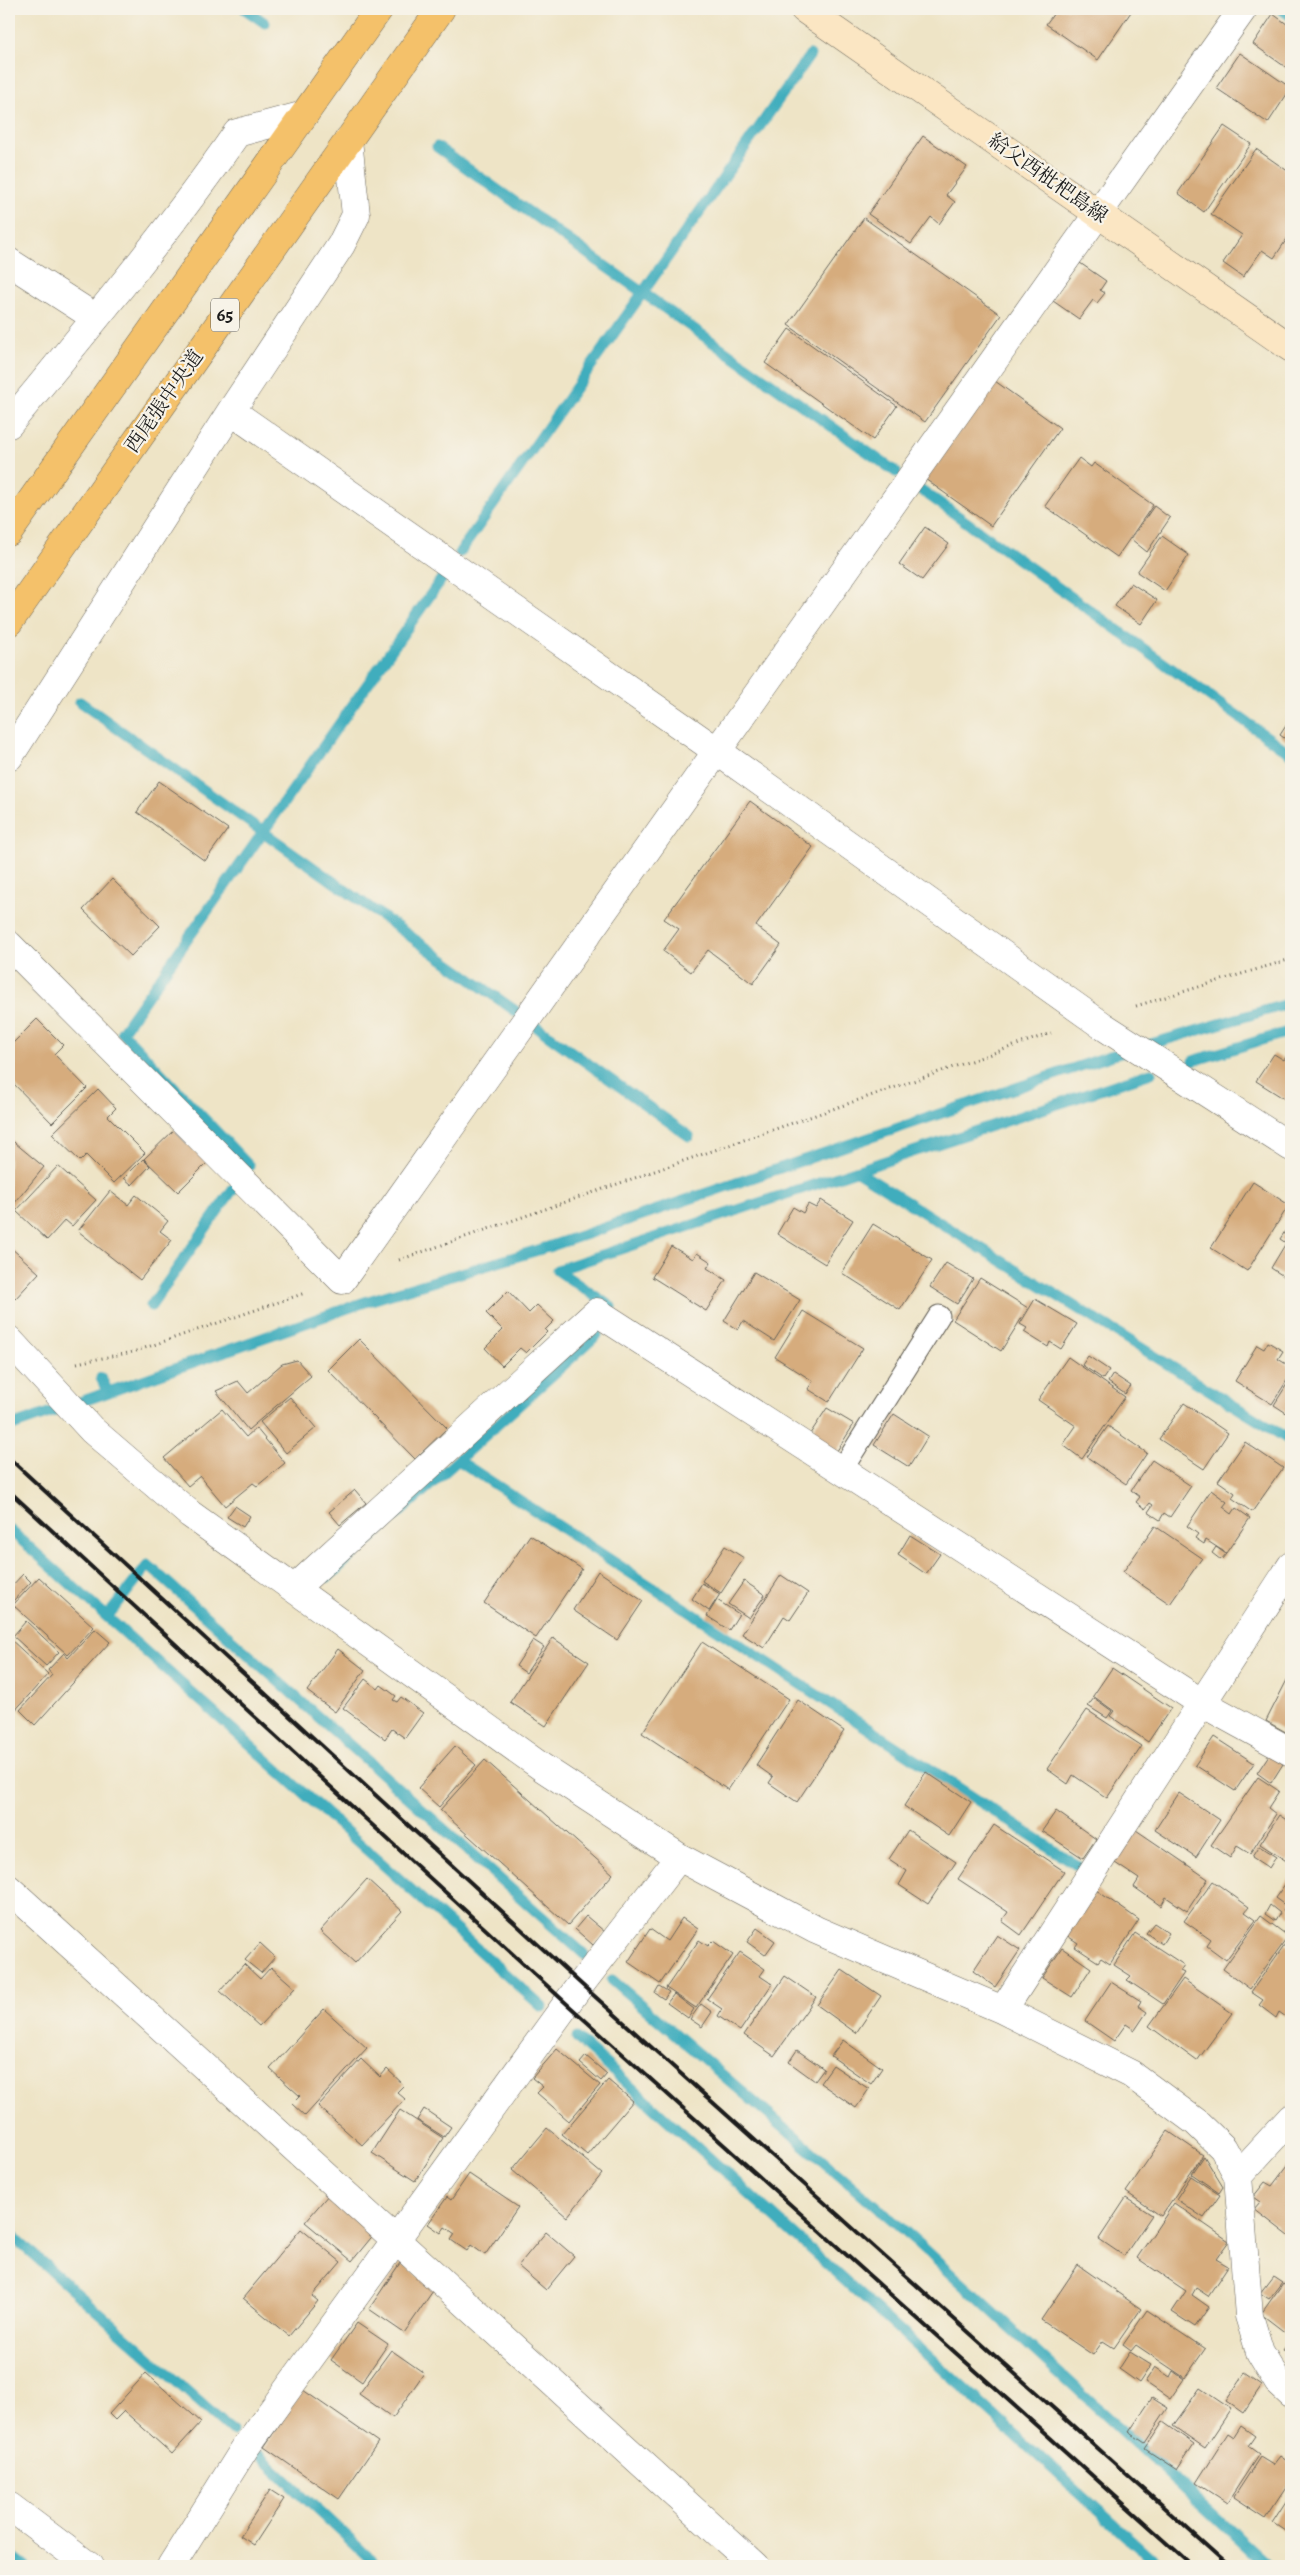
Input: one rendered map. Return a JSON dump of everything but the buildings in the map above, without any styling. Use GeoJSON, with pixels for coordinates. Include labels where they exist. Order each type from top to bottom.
{"type":"FeatureCollection","features":[{"type":"Feature","properties":{"kind":"main road"},"geometry":{"type":"LineString","coordinates":[[9,532],[379,9]]}},
{"type":"Feature","properties":{"kind":"main road","name":"西尾張中央道"},"geometry":{"type":"LineString","coordinates":[[9,622],[441,9]]}},
{"type":"Feature","properties":{"kind":"main road","name":"給父西枇杷島線"},"geometry":{"type":"LineString","coordinates":[[804,9],[1291,348]]}},
{"type":"Feature","properties":{"kind":"street"},"geometry":{"type":"LineString","coordinates":[[9,944],[342,1280],[1242,9]]}},
{"type":"Feature","properties":{"kind":"street"},"geometry":{"type":"LineString","coordinates":[[9,424],[96,318],[210,172],[237,133],[304,115]]}},
{"type":"Feature","properties":{"kind":"street"},"geometry":{"type":"LineString","coordinates":[[9,757],[231,411],[341,245],[356,215],[348,140]]}},
{"type":"Feature","properties":{"kind":"street"},"geometry":{"type":"LineString","coordinates":[[9,262],[96,318]]}},
{"type":"Feature","properties":{"kind":"street"},"geometry":{"type":"LineString","coordinates":[[231,411],[1098,1022],[1291,1147]]}},
{"type":"Feature","properties":{"kind":"street"},"geometry":{"type":"LineString","coordinates":[[295,1588],[597,1312],[1202,1703],[1291,1752]]}},
{"type":"Feature","properties":{"kind":"street"},"geometry":{"type":"LineString","coordinates":[[9,1340],[40,1376],[92,1430],[190,1514],[543,1768],[679,1857],[816,1930],[1003,2010],[1131,2074],[1196,2122],[1223,2148],[1238,2176],[1249,2316],[1260,2352],[1278,2382],[1291,2394]]}},
{"type":"Feature","properties":{"kind":"street"},"geometry":{"type":"LineString","coordinates":[[1003,2010],[1291,1566]]}},
{"type":"Feature","properties":{"kind":"street"},"geometry":{"type":"LineString","coordinates":[[171,2566],[245,2448],[581,1984],[679,1857]]}},
{"type":"Feature","properties":{"kind":"street"},"geometry":{"type":"LineString","coordinates":[[9,1888],[756,2566]]}},
{"type":"Feature","properties":{"kind":"street"},"geometry":{"type":"LineString","coordinates":[[1238,2176],[1291,2118]]}},
{"type":"Feature","properties":{"kind":"street"},"geometry":{"type":"LineString","coordinates":[[9,2506],[89,2566]]}},
{"type":"Feature","properties":{"kind":"lane"},"geometry":{"type":"LineString","coordinates":[[842,1471],[939,1316]]}},
{"type":"Feature","properties":{"kind":"path"},"geometry":{"type":"LineString","coordinates":[[398,1261],[1098,1022],[1291,960]]}},
{"type":"Feature","properties":{"kind":"path"},"geometry":{"type":"LineString","coordinates":[[40,1376],[133,1352],[342,1280]]}},
{"type":"Feature","properties":{"kind":"waterway"},"geometry":{"type":"LineString","coordinates":[[245,9],[265,23]]}},
{"type":"Feature","properties":{"kind":"waterway"},"geometry":{"type":"LineString","coordinates":[[1281,9],[1291,16]]}},
{"type":"Feature","properties":{"kind":"waterway"},"geometry":{"type":"LineString","coordinates":[[460,552],[810,55]]}},
{"type":"Feature","properties":{"kind":"waterway"},"geometry":{"type":"LineString","coordinates":[[437,147],[896,472]]}},
{"type":"Feature","properties":{"kind":"waterway"},"geometry":{"type":"LineString","coordinates":[[920,489],[1291,754]]}},
{"type":"Feature","properties":{"kind":"waterway"},"geometry":{"type":"LineString","coordinates":[[249,1166],[122,1032],[443,577]]}},
{"type":"Feature","properties":{"kind":"waterway"},"geometry":{"type":"LineString","coordinates":[[80,702],[517,1012]]}},
{"type":"Feature","properties":{"kind":"waterway"},"geometry":{"type":"LineString","coordinates":[[9,1427],[368,1301],[548,1247],[1110,1056],[1291,1003]]}},
{"type":"Feature","properties":{"kind":"waterway"},"geometry":{"type":"LineString","coordinates":[[537,1027],[689,1136]]}},
{"type":"Feature","properties":{"kind":"waterway"},"geometry":{"type":"LineString","coordinates":[[1193,1061],[1291,1031]]}},
{"type":"Feature","properties":{"kind":"waterway"},"geometry":{"type":"LineString","coordinates":[[557,1270],[1151,1073]]}},
{"type":"Feature","properties":{"kind":"waterway"},"geometry":{"type":"LineString","coordinates":[[857,1171],[1291,1441]]}},
{"type":"Feature","properties":{"kind":"waterway"},"geometry":{"type":"LineString","coordinates":[[151,1306],[233,1189]]}},
{"type":"Feature","properties":{"kind":"waterway"},"geometry":{"type":"LineString","coordinates":[[557,1270],[611,1307]]}},
{"type":"Feature","properties":{"kind":"waterway"},"geometry":{"type":"LineString","coordinates":[[328,1577],[597,1335]]}},
{"type":"Feature","properties":{"kind":"waterway"},"geometry":{"type":"LineString","coordinates":[[101,1378],[108,1392]]}},
{"type":"Feature","properties":{"kind":"waterway"},"geometry":{"type":"LineString","coordinates":[[458,1460],[1078,1866]]}},
{"type":"Feature","properties":{"kind":"waterway"},"geometry":{"type":"LineString","coordinates":[[9,1529],[542,2007]]}},
{"type":"Feature","properties":{"kind":"waterway"},"geometry":{"type":"LineString","coordinates":[[107,1617],[148,1565],[585,1955]]}},
{"type":"Feature","properties":{"kind":"waterway"},"geometry":{"type":"LineString","coordinates":[[612,1980],[916,2241],[1268,2566]]}},
{"type":"Feature","properties":{"kind":"waterway"},"geometry":{"type":"LineString","coordinates":[[577,2038],[1160,2566]]}},
{"type":"Feature","properties":{"kind":"waterway"},"geometry":{"type":"LineString","coordinates":[[9,2233],[232,2431]]}},
{"type":"Feature","properties":{"kind":"waterway"},"geometry":{"type":"LineString","coordinates":[[260,2456],[378,2566]]}},
{"type":"Feature","properties":{"kind":"waterway"},"geometry":{"type":"LineString","coordinates":[[9,2554],[25,2566]]}},
{"type":"Feature","properties":{"kind":"railway"},"geometry":{"type":"LineString","coordinates":[[9,1458],[581,1984],[1229,2566]]}},
{"type":"Feature","properties":{"kind":"railway"},"geometry":{"type":"LineString","coordinates":[[9,1491],[567,2004],[1193,2566]]}}]}
